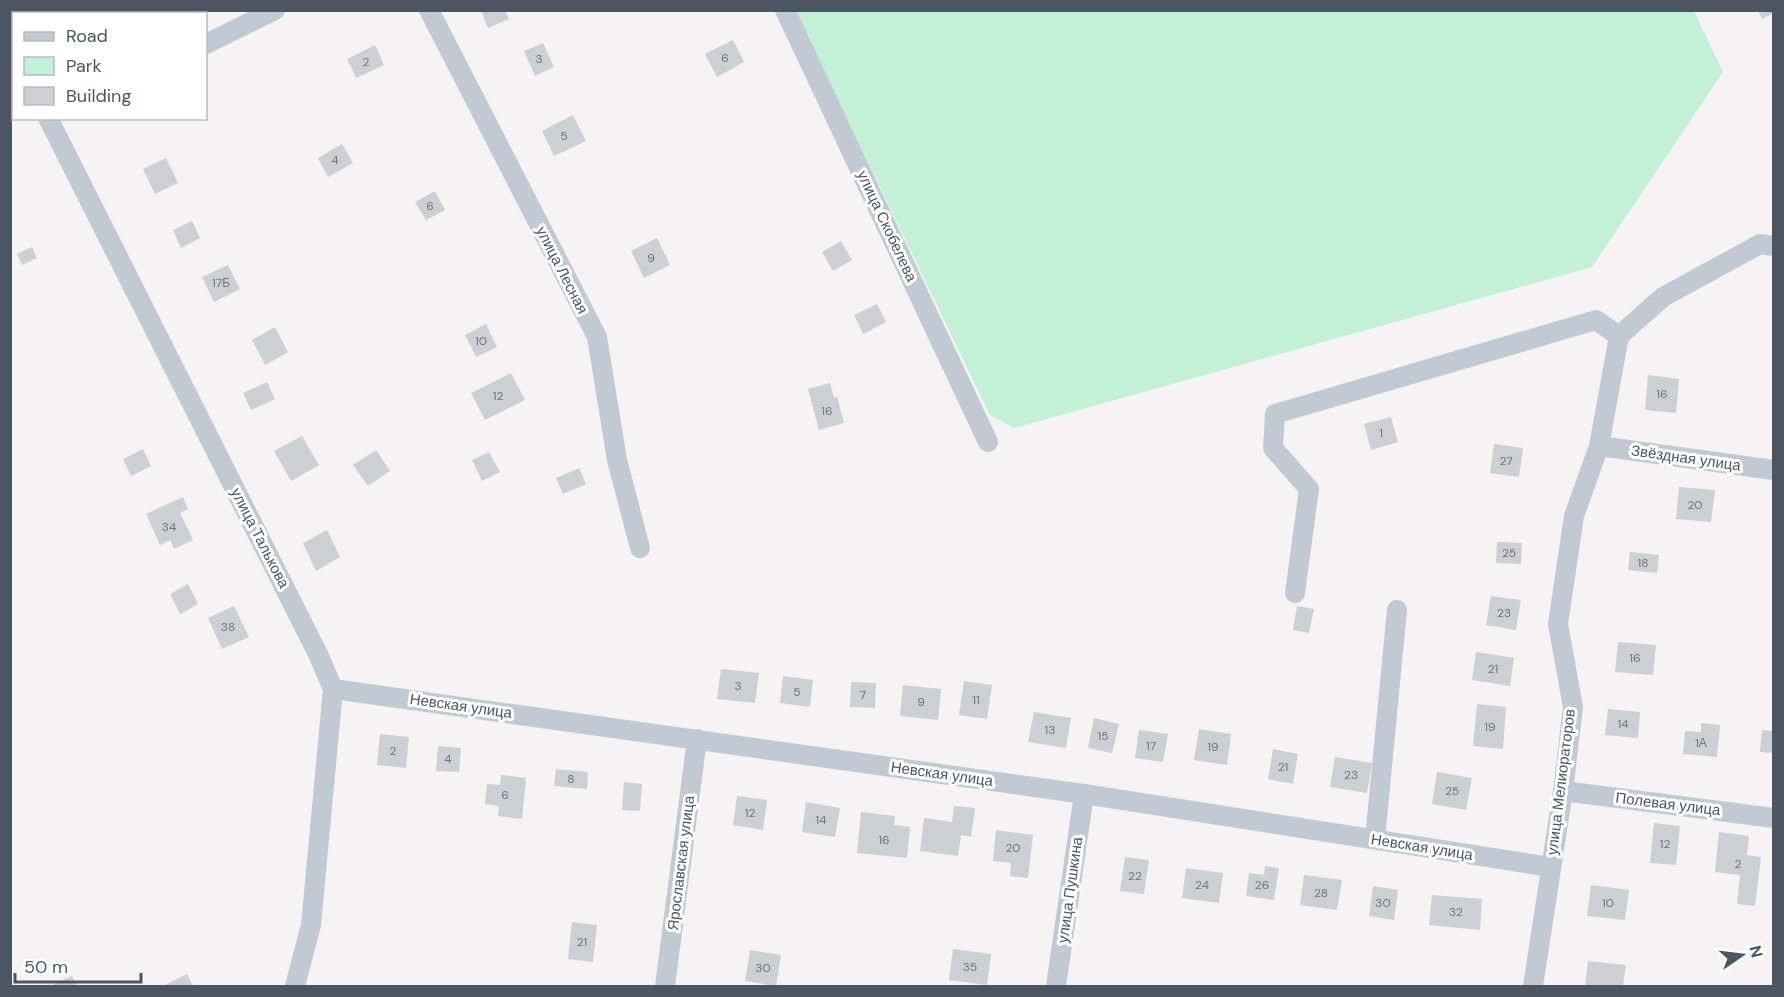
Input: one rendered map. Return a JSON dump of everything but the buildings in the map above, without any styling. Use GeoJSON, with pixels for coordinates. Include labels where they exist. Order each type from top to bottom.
{"type":"FeatureCollection","features":[{"type":"Feature","properties":{"kind":"street"},"geometry":{"type":"LineString","coordinates":[[207,44],[275,10]]}},
{"type":"Feature","properties":{"kind":"street","name":"улица Лесная"},"geometry":{"type":"LineString","coordinates":[[429,10],[597,337],[617,460],[640,548]]}},
{"type":"Feature","properties":{"kind":"street","name":"улица Скобелева"},"geometry":{"type":"LineString","coordinates":[[785,10],[988,442]]}},
{"type":"Feature","properties":{"kind":"street","name":"улица Талькова"},"geometry":{"type":"LineString","coordinates":[[50,120],[313,643],[333,689],[311,926],[295,987]]}},
{"type":"Feature","properties":{"kind":"street"},"geometry":{"type":"LineString","coordinates":[[1295,593],[1309,489],[1273,448],[1275,414],[1596,320],[1620,336],[1663,297],[1760,244],[1773,246]]}},
{"type":"Feature","properties":{"kind":"street","name":"улица Мелиораторов"},"geometry":{"type":"LineString","coordinates":[[1533,987],[1563,791],[1573,707],[1558,624],[1574,516],[1599,446],[1620,336]]}},
{"type":"Feature","properties":{"kind":"street","name":"Звёздная улица"},"geometry":{"type":"LineString","coordinates":[[1599,446],[1773,470]]}},
{"type":"Feature","properties":{"kind":"street"},"geometry":{"type":"LineString","coordinates":[[1375,839],[1397,610]]}},
{"type":"Feature","properties":{"kind":"street","name":"Невская улица"},"geometry":{"type":"LineString","coordinates":[[333,689],[1084,794],[1550,867]]}},
{"type":"Feature","properties":{"kind":"street","name":"Ярославская улица"},"geometry":{"type":"LineString","coordinates":[[665,987],[697,739]]}},
{"type":"Feature","properties":{"kind":"street","name":"Полевая улица"},"geometry":{"type":"LineString","coordinates":[[1563,791],[1773,818]]}},
{"type":"Feature","properties":{"kind":"street","name":"улица Пушкина"},"geometry":{"type":"LineString","coordinates":[[1056,987],[1084,794]]}},
{"type":"Feature","properties":{"kind":"green space"},"geometry":{"type":"Polygon","coordinates":[[[795,11],[1694,11],[1723,72],[1592,267],[1014,428],[990,415],[795,11]]]}}]}
